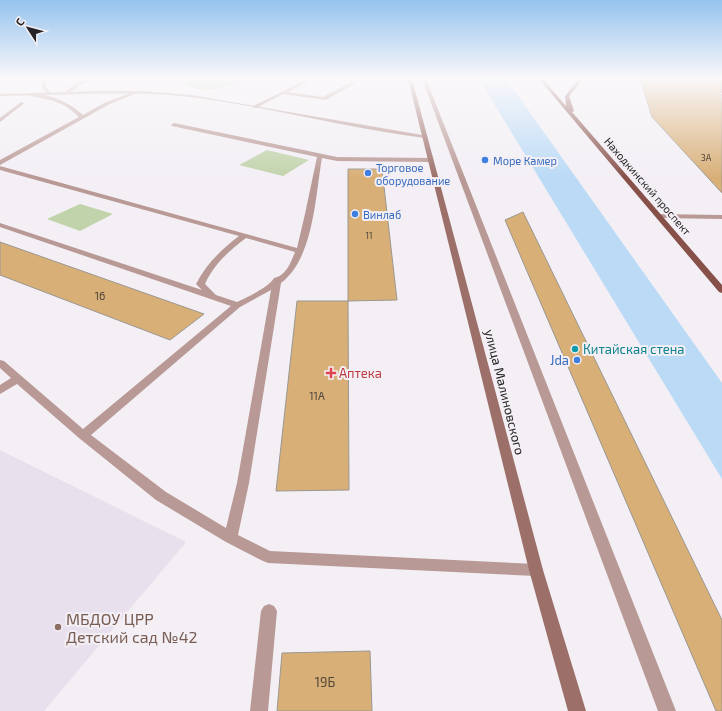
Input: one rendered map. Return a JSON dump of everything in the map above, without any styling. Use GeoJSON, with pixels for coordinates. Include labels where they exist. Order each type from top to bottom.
{"type":"FeatureCollection","features":[{"type":"Feature","properties":{"kind":"main road","name":"улица Малиновского"},"geometry":{"type":"LineString","coordinates":[[419,112],[536,570],[577,711]]}},
{"type":"Feature","properties":{"kind":"main road","name":"Находкинский проспект"},"geometry":{"type":"LineString","coordinates":[[570,112],[722,290]]}},
{"type":"Feature","properties":{"kind":"main road"},"geometry":{"type":"LineString","coordinates":[[573,112],[576,119]]}},
{"type":"Feature","properties":{"kind":"street"},"geometry":{"type":"LineString","coordinates":[[0,120],[11,112]]}},
{"type":"Feature","properties":{"kind":"street"},"geometry":{"type":"LineString","coordinates":[[77,112],[82,117]]}},
{"type":"Feature","properties":{"kind":"street"},"geometry":{"type":"LineString","coordinates":[[0,163],[91,112]]}},
{"type":"Feature","properties":{"kind":"street"},"geometry":{"type":"LineString","coordinates":[[282,112],[367,128],[425,136]]}},
{"type":"Feature","properties":{"kind":"street"},"geometry":{"type":"LineString","coordinates":[[437,112],[667,711]]}},
{"type":"Feature","properties":{"kind":"street"},"geometry":{"type":"LineString","coordinates":[[174,125],[337,159],[431,160]]}},
{"type":"Feature","properties":{"kind":"street"},"geometry":{"type":"LineString","coordinates":[[83,435],[237,305],[252,299],[291,270],[300,251],[320,155]]}},
{"type":"Feature","properties":{"kind":"street"},"geometry":{"type":"LineString","coordinates":[[0,168],[300,251]]}},
{"type":"Feature","properties":{"kind":"street"},"geometry":{"type":"LineString","coordinates":[[660,216],[722,217]]}},
{"type":"Feature","properties":{"kind":"street"},"geometry":{"type":"LineString","coordinates":[[0,225],[237,305]]}},
{"type":"Feature","properties":{"kind":"street"},"geometry":{"type":"LineString","coordinates":[[213,297],[200,284],[207,270],[223,252],[244,236]]}},
{"type":"Feature","properties":{"kind":"street"},"geometry":{"type":"LineString","coordinates":[[231,538],[243,483],[277,280]]}},
{"type":"Feature","properties":{"kind":"street"},"geometry":{"type":"LineString","coordinates":[[0,363],[83,435],[162,496],[231,538],[268,557],[536,570]]}},
{"type":"Feature","properties":{"kind":"street"},"geometry":{"type":"LineString","coordinates":[[0,390],[18,378]]}},
{"type":"Feature","properties":{"kind":"street"},"geometry":{"type":"LineString","coordinates":[[259,711],[269,611]]}},
{"type":"Feature","properties":{"kind":"shaded area","name":"МБДОУ ЦРР Детский сад №42"},"geometry":{"type":"Polygon","coordinates":[[[0,450],[186,542],[44,711],[0,711],[0,450]]]}},
{"type":"Feature","properties":{"kind":"green space"},"geometry":{"type":"Polygon","coordinates":[[[267,150],[309,160],[283,176],[239,165],[267,150]]]}},
{"type":"Feature","properties":{"kind":"green space"},"geometry":{"type":"Polygon","coordinates":[[[80,204],[113,214],[80,231],[47,219],[80,204]]]}},
{"type":"Feature","properties":{"kind":"water"},"geometry":{"type":"Polygon","coordinates":[[[499,112],[530,112],[722,383],[722,479],[499,112]]]}},
{"type":"Feature","properties":{"kind":"building"},"geometry":{"type":"Polygon","coordinates":[[[650,112],[722,112],[722,193],[652,117],[650,112]]]}},
{"type":"Feature","properties":{"kind":"building"},"geometry":{"type":"Polygon","coordinates":[[[348,169],[382,169],[397,300],[348,301],[348,169]]]}},
{"type":"Feature","properties":{"kind":"building","name":"Китайская стена"},"geometry":{"type":"Polygon","coordinates":[[[523,212],[722,620],[722,711],[716,711],[505,220],[523,212]]]}},
{"type":"Feature","properties":{"kind":"building"},"geometry":{"type":"Polygon","coordinates":[[[0,242],[204,314],[170,340],[0,275],[0,242]]]}},
{"type":"Feature","properties":{"kind":"building"},"geometry":{"type":"Polygon","coordinates":[[[297,301],[348,301],[349,490],[276,491],[297,301]]]}},
{"type":"Feature","properties":{"kind":"building"},"geometry":{"type":"Polygon","coordinates":[[[370,651],[372,711],[277,711],[282,653],[370,651]]]}},
{"type":"Feature","properties":{"kind":"place","name":"Море Камер"},"geometry":{"type":"Point","coordinates":[485,160]}},
{"type":"Feature","properties":{"kind":"place","name":"Торговое оборудование"},"geometry":{"type":"Point","coordinates":[368,173]}},
{"type":"Feature","properties":{"kind":"place","name":"Винлаб"},"geometry":{"type":"Point","coordinates":[355,214]}},
{"type":"Feature","properties":{"kind":"place","name":"Китайская стена"},"geometry":{"type":"Point","coordinates":[575,349]}},
{"type":"Feature","properties":{"kind":"place","name":"Jda"},"geometry":{"type":"Point","coordinates":[577,360]}},
{"type":"Feature","properties":{"kind":"place","name":"Аптека"},"geometry":{"type":"Point","coordinates":[331,373]}},
{"type":"Feature","properties":{"kind":"place","name":"МБДОУ ЦРР Детский сад №42"},"geometry":{"type":"Point","coordinates":[58,627]}}]}
